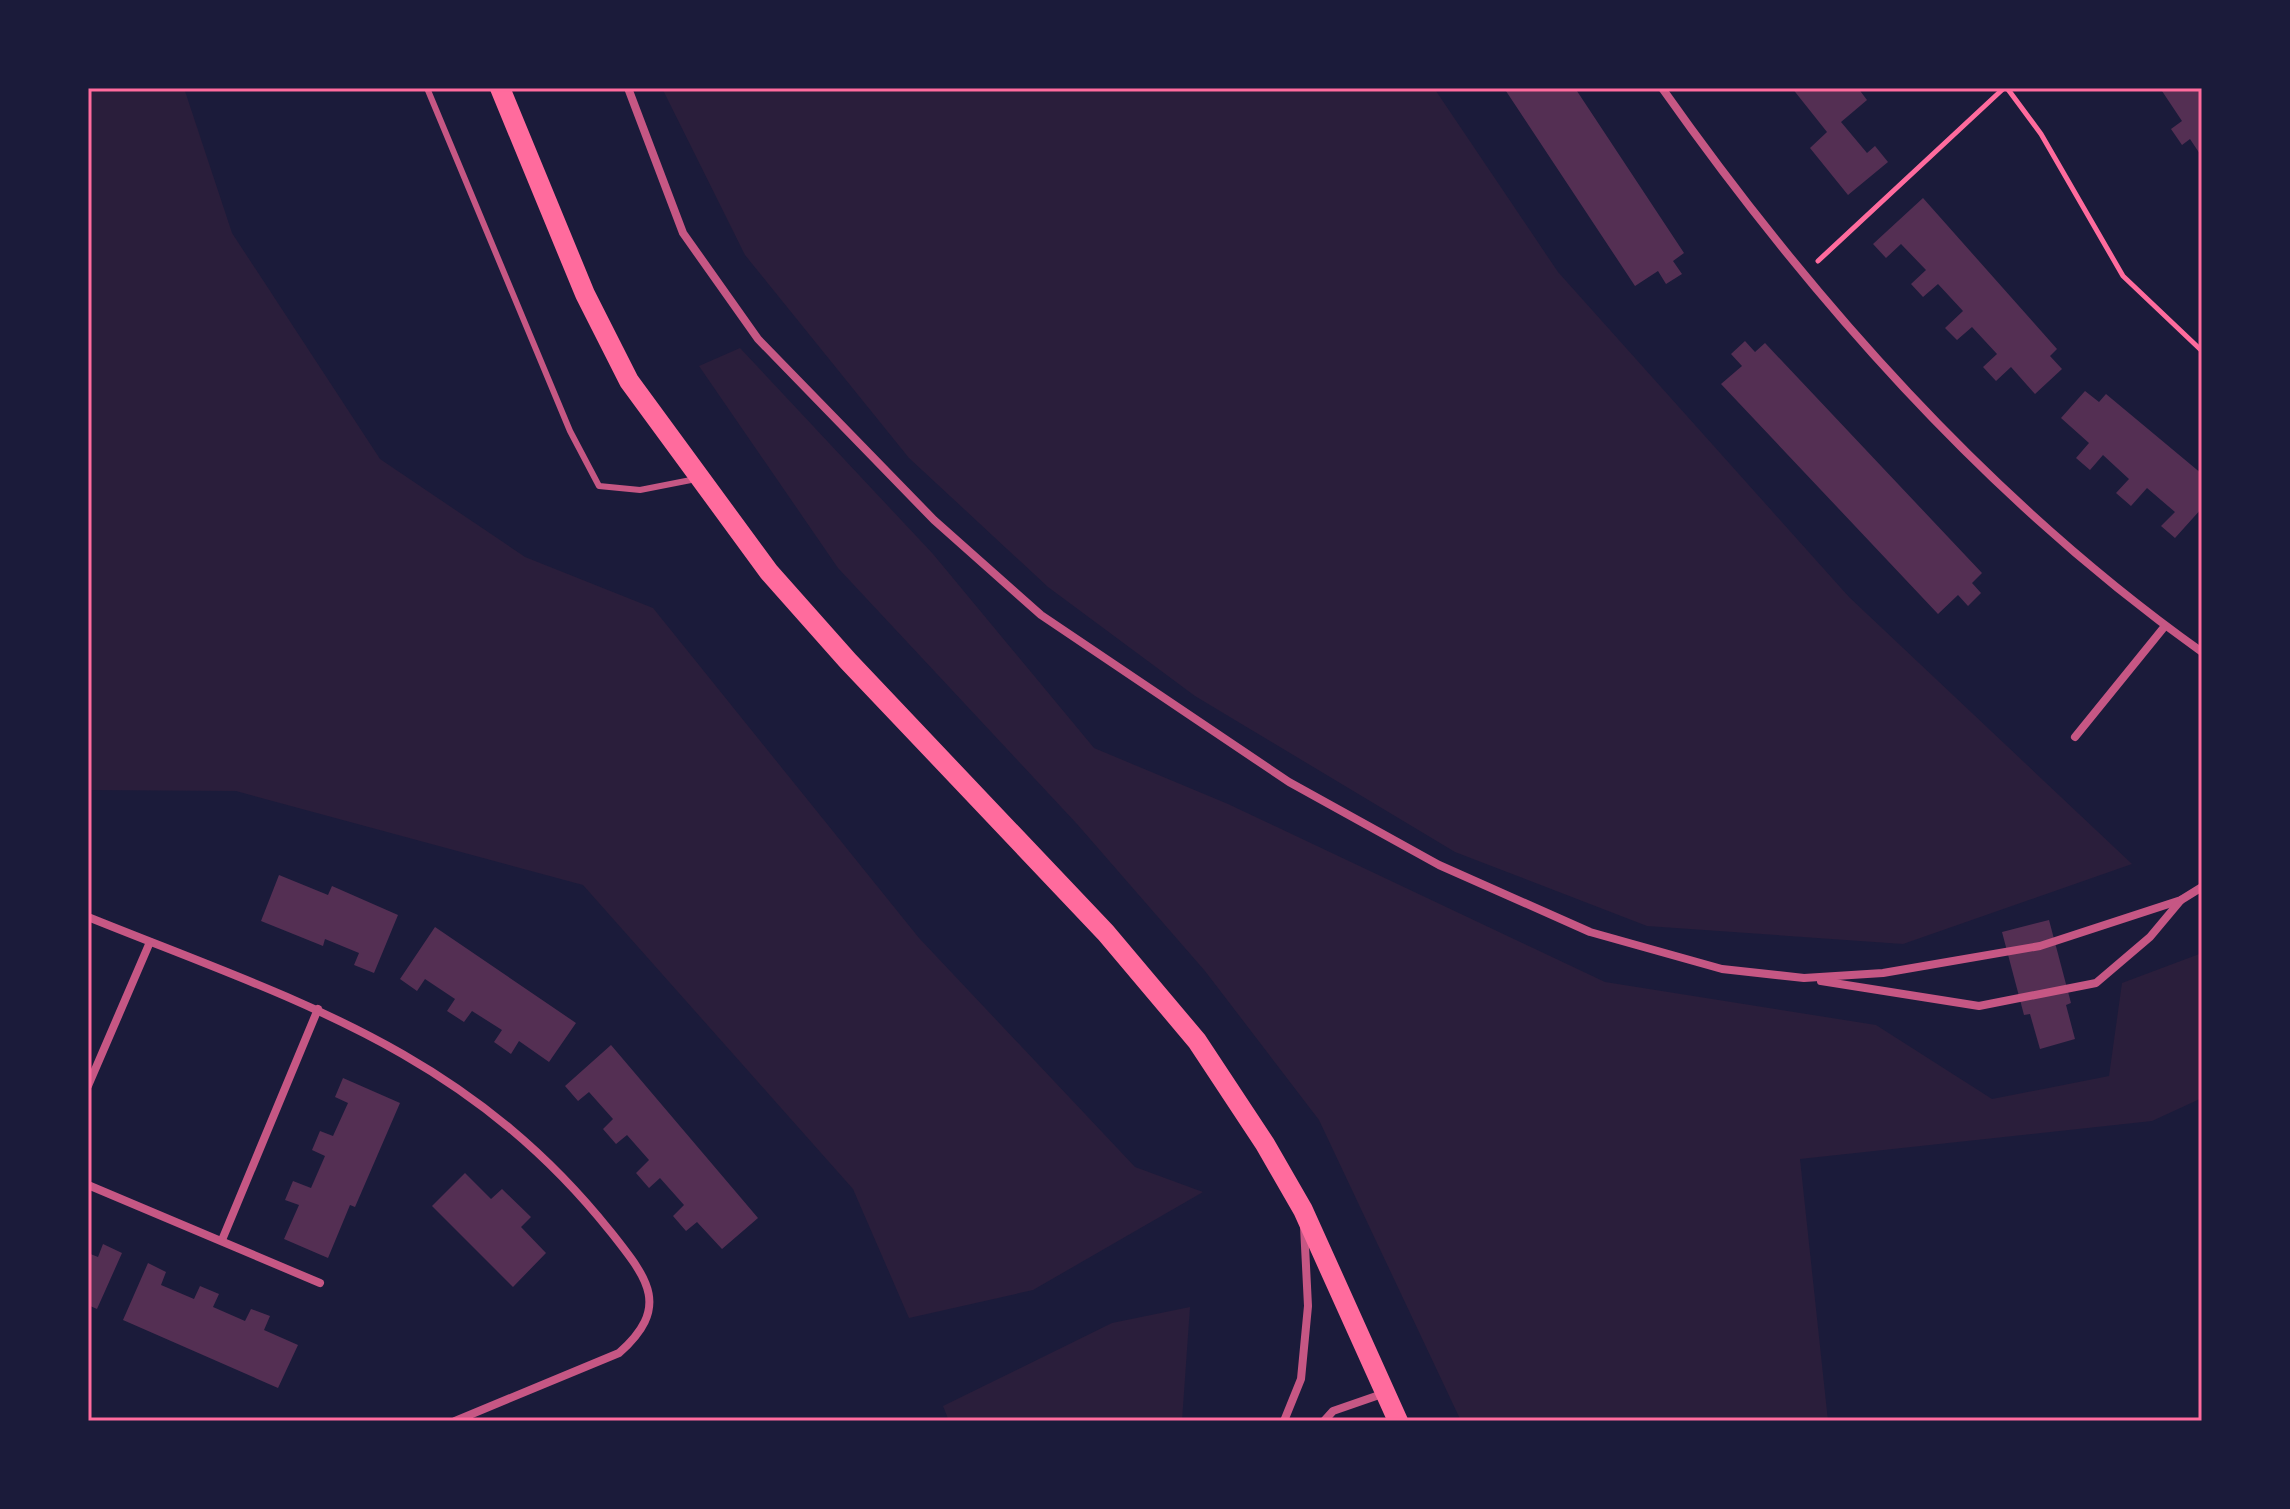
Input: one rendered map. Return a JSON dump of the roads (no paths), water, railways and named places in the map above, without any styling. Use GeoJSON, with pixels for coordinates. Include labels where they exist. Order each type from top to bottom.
{"type":"FeatureCollection","features":[{"type":"Feature","properties":{"kind":"main road"},"geometry":{"type":"LineString","coordinates":[[500,88],[548,209],[623,369],[698,478],[769,572],[848,661],[1096,922],[1163,999],[1230,1089],[1303,1210],[1398,1421]]}},
{"type":"Feature","properties":{"kind":"street"},"geometry":{"type":"LineString","coordinates":[[628,88],[683,233],[758,339],[934,520],[1041,615],[1289,782],[1439,865],[1590,932],[1722,969],[1804,978],[1979,1006],[2096,983],[2150,937],[2181,900]]}},
{"type":"Feature","properties":{"kind":"street"},"geometry":{"type":"LineString","coordinates":[[1662,88],[1738,192],[1906,388],[2055,532],[2165,626],[2202,652]]}},
{"type":"Feature","properties":{"kind":"street"},"geometry":{"type":"LineString","coordinates":[[2075,737],[2165,626]]}},
{"type":"Feature","properties":{"kind":"street"},"geometry":{"type":"LineString","coordinates":[[1804,978],[1968,961],[2054,943],[2181,900],[2202,887]]}},
{"type":"Feature","properties":{"kind":"street"},"geometry":{"type":"LineString","coordinates":[[88,917],[318,1009],[408,1055],[509,1126],[552,1163],[590,1206],[645,1282],[650,1316],[638,1336],[619,1353],[455,1421]]}},
{"type":"Feature","properties":{"kind":"street"},"geometry":{"type":"LineString","coordinates":[[88,1086],[150,942]]}},
{"type":"Feature","properties":{"kind":"street"},"geometry":{"type":"LineString","coordinates":[[222,1240],[318,1009]]}},
{"type":"Feature","properties":{"kind":"street"},"geometry":{"type":"LineString","coordinates":[[88,1185],[320,1283]]}},
{"type":"Feature","properties":{"kind":"street"},"geometry":{"type":"LineString","coordinates":[[1284,1421],[1301,1379],[1308,1306],[1303,1210]]}},
{"type":"Feature","properties":{"kind":"street"},"geometry":{"type":"LineString","coordinates":[[1324,1421],[1333,1411],[1385,1392]]}},
{"type":"Feature","properties":{"kind":"lane"},"geometry":{"type":"LineString","coordinates":[[427,88],[570,431],[599,486],[640,490],[698,478]]}}]}
